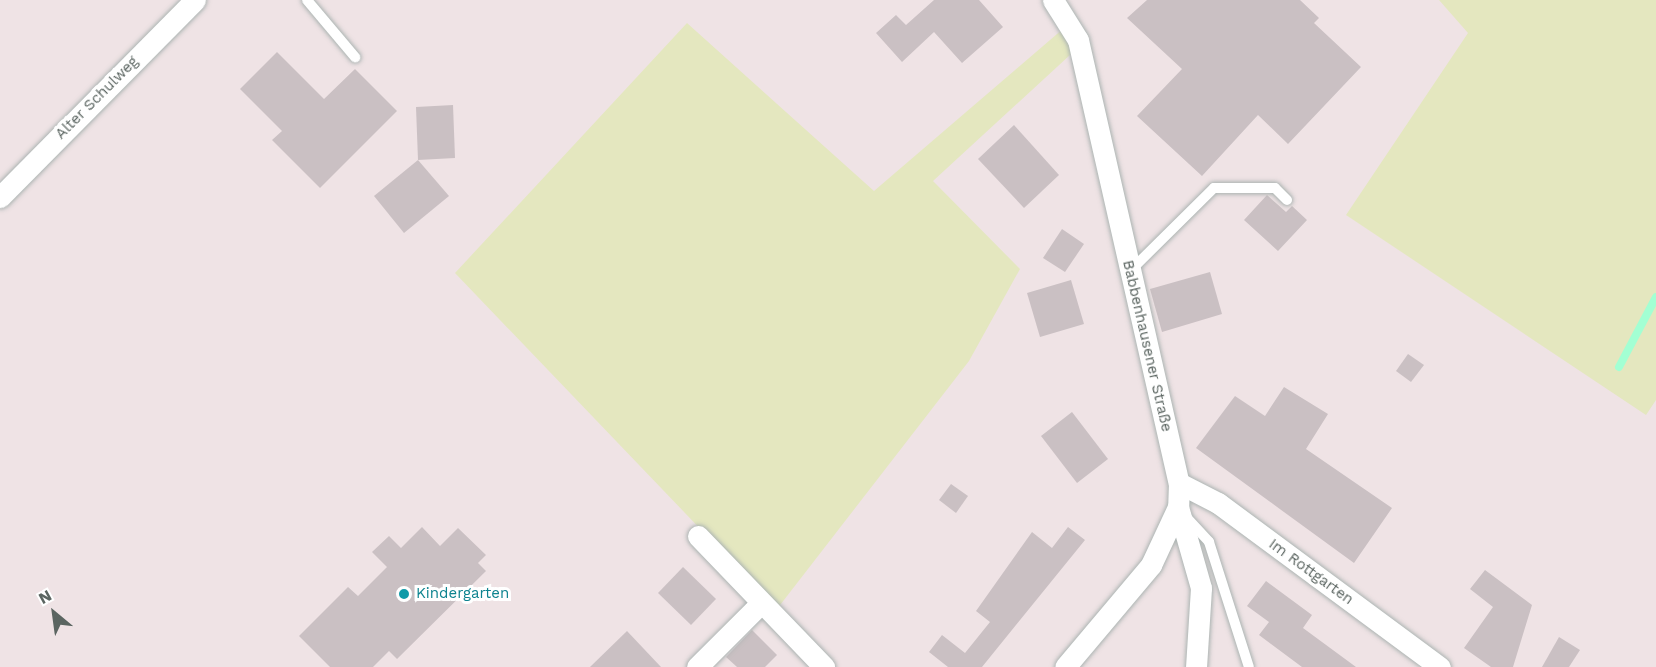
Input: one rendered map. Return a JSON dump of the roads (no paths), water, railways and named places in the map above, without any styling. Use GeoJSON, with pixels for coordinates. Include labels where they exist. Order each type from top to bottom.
{"type":"FeatureCollection","features":[{"type":"Feature","properties":{"kind":"street","name":"Alter Schulweg"},"geometry":{"type":"LineString","coordinates":[[0,196],[195,0]]}},
{"type":"Feature","properties":{"kind":"street","name":"Babbenhausener Straße"},"geometry":{"type":"LineString","coordinates":[[1053,0],[1078,40],[1179,483],[1178,507],[1151,565],[1065,667]]}},
{"type":"Feature","properties":{"kind":"street","name":"Im Rottgarten"},"geometry":{"type":"LineString","coordinates":[[1179,483],[1218,503],[1440,667]]}},
{"type":"Feature","properties":{"kind":"street"},"geometry":{"type":"LineString","coordinates":[[1178,507],[1201,588],[1196,667]]}},
{"type":"Feature","properties":{"kind":"street"},"geometry":{"type":"LineString","coordinates":[[698,536],[760,604],[824,667]]}},
{"type":"Feature","properties":{"kind":"street"},"geometry":{"type":"LineString","coordinates":[[697,667],[760,604]]}},
{"type":"Feature","properties":{"kind":"lane"},"geometry":{"type":"LineString","coordinates":[[307,0],[355,57]]}},
{"type":"Feature","properties":{"kind":"lane"},"geometry":{"type":"LineString","coordinates":[[1130,271],[1214,188],[1275,188],[1287,200]]}},
{"type":"Feature","properties":{"kind":"lane"},"geometry":{"type":"LineString","coordinates":[[1178,507],[1209,542],[1249,667]]}},
{"type":"Feature","properties":{"kind":"waterway"},"geometry":{"type":"LineString","coordinates":[[1619,367],[1656,297]]}},
{"type":"Feature","properties":{"kind":"place","name":"Kindergarten"},"geometry":{"type":"Point","coordinates":[404,594]}}]}
